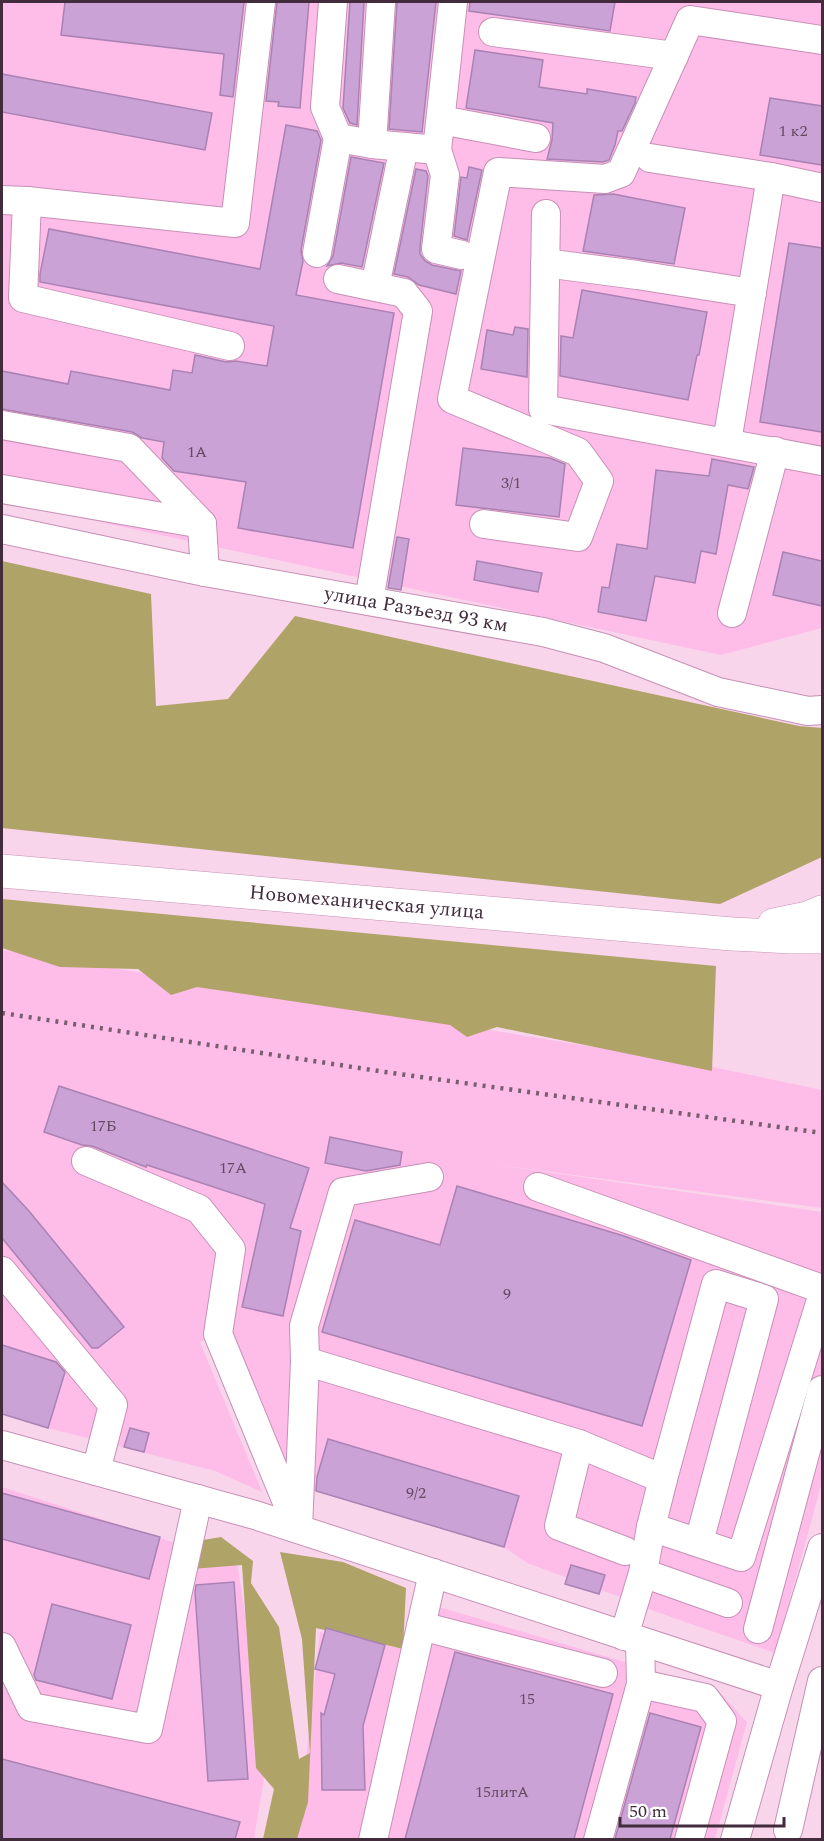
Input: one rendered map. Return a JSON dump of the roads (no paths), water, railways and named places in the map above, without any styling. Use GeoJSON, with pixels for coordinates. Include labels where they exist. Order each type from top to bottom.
{"type":"FeatureCollection","features":[{"type":"Feature","properties":{"kind":"main road","name":"Новомеханическая улица"},"geometry":{"type":"LineString","coordinates":[[2,871],[792,938],[822,937]]}},
{"type":"Feature","properties":{"kind":"main road"},"geometry":{"type":"LineString","coordinates":[[732,933],[808,918],[822,912]]}},
{"type":"Feature","properties":{"kind":"street"},"geometry":{"type":"LineString","coordinates":[[230,346],[23,298],[14,201],[235,223],[261,2]]}},
{"type":"Feature","properties":{"kind":"street"},"geometry":{"type":"LineString","coordinates":[[317,253],[338,138],[325,107],[333,2]]}},
{"type":"Feature","properties":{"kind":"street"},"geometry":{"type":"LineString","coordinates":[[372,144],[381,2]]}},
{"type":"Feature","properties":{"kind":"street"},"geometry":{"type":"LineString","coordinates":[[453,2],[437,150],[445,175],[436,249],[462,255]]}},
{"type":"Feature","properties":{"kind":"street"},"geometry":{"type":"LineString","coordinates":[[484,524],[578,537],[599,481],[579,452],[452,399],[498,171],[605,179],[621,173],[690,20],[822,40]]}},
{"type":"Feature","properties":{"kind":"street"},"geometry":{"type":"LineString","coordinates":[[493,32],[674,56]]}},
{"type":"Feature","properties":{"kind":"street"},"geometry":{"type":"LineString","coordinates":[[441,120],[536,138]]}},
{"type":"Feature","properties":{"kind":"street"},"geometry":{"type":"LineString","coordinates":[[338,138],[372,144],[437,150]]}},
{"type":"Feature","properties":{"kind":"street"},"geometry":{"type":"LineString","coordinates":[[378,272],[404,147]]}},
{"type":"Feature","properties":{"kind":"street"},"geometry":{"type":"LineString","coordinates":[[650,158],[771,177],[822,188]]}},
{"type":"Feature","properties":{"kind":"street"},"geometry":{"type":"LineString","coordinates":[[727,442],[771,177]]}},
{"type":"Feature","properties":{"kind":"street"},"geometry":{"type":"LineString","coordinates":[[546,214],[543,409],[822,460]]}},
{"type":"Feature","properties":{"kind":"street"},"geometry":{"type":"LineString","coordinates":[[545,263],[752,293]]}},
{"type":"Feature","properties":{"kind":"street"},"geometry":{"type":"LineString","coordinates":[[338,279],[404,293],[418,311],[369,601]]}},
{"type":"Feature","properties":{"kind":"street"},"geometry":{"type":"LineString","coordinates":[[2,425],[129,448],[202,524],[206,572]]}},
{"type":"Feature","properties":{"kind":"street"},"geometry":{"type":"LineString","coordinates":[[732,613],[775,451]]}},
{"type":"Feature","properties":{"kind":"street"},"geometry":{"type":"LineString","coordinates":[[2,489],[202,524]]}},
{"type":"Feature","properties":{"kind":"street","name":"улица Разъезд 93 км"},"geometry":{"type":"LineString","coordinates":[[2,529],[206,572],[543,632],[604,648],[718,692],[808,711],[822,710]]}},
{"type":"Feature","properties":{"kind":"street"},"geometry":{"type":"LineString","coordinates":[[86,1161],[199,1209],[231,1248],[218,1334],[298,1529]]}},
{"type":"Feature","properties":{"kind":"street"},"geometry":{"type":"LineString","coordinates":[[298,1529],[305,1361],[304,1326],[343,1192],[429,1177]]}},
{"type":"Feature","properties":{"kind":"street"},"geometry":{"type":"LineString","coordinates":[[538,1187],[822,1288]]}},
{"type":"Feature","properties":{"kind":"street"},"geometry":{"type":"LineString","coordinates":[[2,1271],[113,1405],[96,1471]]}},
{"type":"Feature","properties":{"kind":"street"},"geometry":{"type":"LineString","coordinates":[[598,1839],[641,1684],[632,1638],[651,1527],[716,1284],[764,1299],[699,1542]]}},
{"type":"Feature","properties":{"kind":"street"},"geometry":{"type":"LineString","coordinates":[[651,1527],[741,1557],[822,1297]]}},
{"type":"Feature","properties":{"kind":"street"},"geometry":{"type":"LineString","coordinates":[[305,1361],[579,1444],[663,1479]]}},
{"type":"Feature","properties":{"kind":"street"},"geometry":{"type":"LineString","coordinates":[[758,1629],[822,1390]]}},
{"type":"Feature","properties":{"kind":"street"},"geometry":{"type":"LineString","coordinates":[[579,1444],[559,1526],[625,1551]]}},
{"type":"Feature","properties":{"kind":"street"},"geometry":{"type":"LineString","coordinates":[[2,1445],[255,1515],[779,1686]]}},
{"type":"Feature","properties":{"kind":"street"},"geometry":{"type":"LineString","coordinates":[[767,1478],[797,1484]]}},
{"type":"Feature","properties":{"kind":"street"},"geometry":{"type":"LineString","coordinates":[[2,1647],[31,1707],[148,1729],[198,1499]]}},
{"type":"Feature","properties":{"kind":"street"},"geometry":{"type":"LineString","coordinates":[[735,1839],[822,1548]]}},
{"type":"Feature","properties":{"kind":"street"},"geometry":{"type":"LineString","coordinates":[[373,1839],[433,1573]]}},
{"type":"Feature","properties":{"kind":"street"},"geometry":{"type":"LineString","coordinates":[[643,1574],[728,1603]]}},
{"type":"Feature","properties":{"kind":"street"},"geometry":{"type":"LineString","coordinates":[[421,1626],[603,1673]]}},
{"type":"Feature","properties":{"kind":"street"},"geometry":{"type":"LineString","coordinates":[[788,1830],[822,1681]]}},
{"type":"Feature","properties":{"kind":"street"},"geometry":{"type":"LineString","coordinates":[[641,1684],[705,1698],[723,1721],[689,1839]]}},
{"type":"Feature","properties":{"kind":"railway"},"geometry":{"type":"LineString","coordinates":[[2,1013],[385,1072],[822,1133]]}}]}
